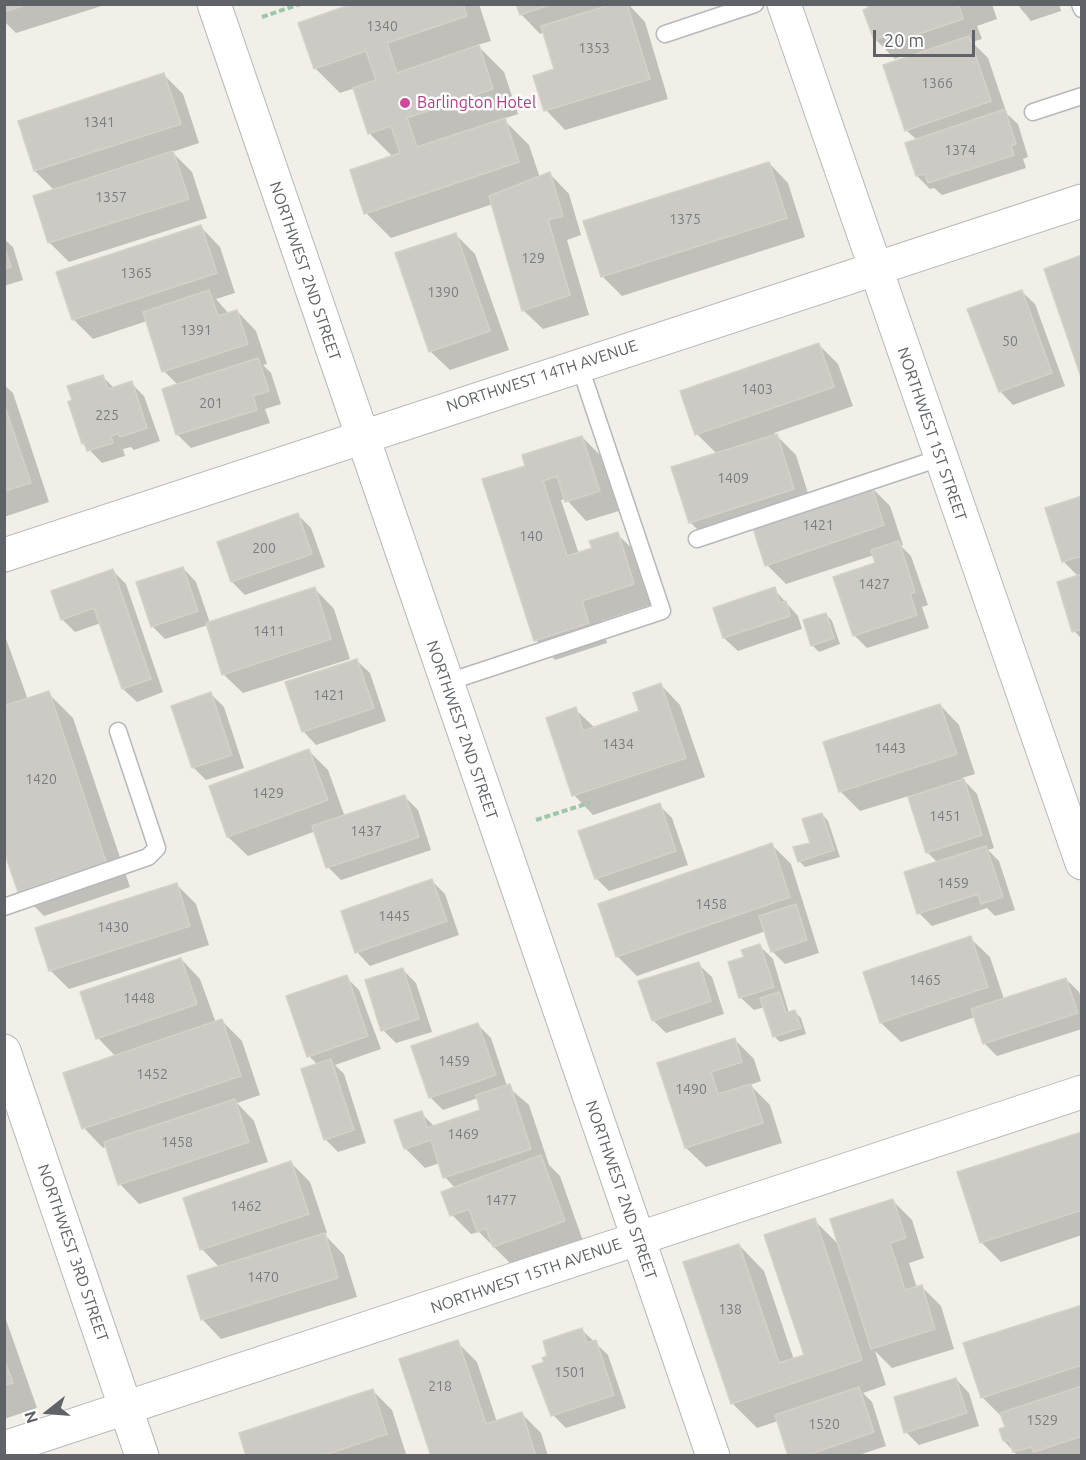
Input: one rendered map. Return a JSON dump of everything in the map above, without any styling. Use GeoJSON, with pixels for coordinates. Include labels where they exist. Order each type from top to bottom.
{"type":"FeatureCollection","features":[{"type":"Feature","properties":{"kind":"street","name":"NORTHWEST 2ND STREET"},"geometry":{"type":"LineString","coordinates":[[214,4],[445,682],[713,1455]]}},
{"type":"Feature","properties":{"kind":"street","name":"NORTHWEST 1ST STREET"},"geometry":{"type":"LineString","coordinates":[[784,4],[1082,863]]}},
{"type":"Feature","properties":{"kind":"street","name":"NORTHWEST 14TH AVENUE"},"geometry":{"type":"LineString","coordinates":[[4,555],[579,364],[1082,201]]}},
{"type":"Feature","properties":{"kind":"street","name":"NORTHWEST 3RD STREET"},"geometry":{"type":"LineString","coordinates":[[4,1051],[142,1455]]}},
{"type":"Feature","properties":{"kind":"street","name":"NORTHWEST 15TH AVENUE"},"geometry":{"type":"LineString","coordinates":[[4,1448],[1082,1092]]}},
{"type":"Feature","properties":{"kind":"lane"},"geometry":{"type":"LineString","coordinates":[[664,34],[755,4]]}},
{"type":"Feature","properties":{"kind":"lane"},"geometry":{"type":"LineString","coordinates":[[1080,4],[1082,9]]}},
{"type":"Feature","properties":{"kind":"lane"},"geometry":{"type":"LineString","coordinates":[[1033,112],[1082,96]]}},
{"type":"Feature","properties":{"kind":"lane"},"geometry":{"type":"LineString","coordinates":[[445,682],[662,611],[579,364]]}},
{"type":"Feature","properties":{"kind":"lane"},"geometry":{"type":"LineString","coordinates":[[697,539],[940,458]]}},
{"type":"Feature","properties":{"kind":"lane"},"geometry":{"type":"LineString","coordinates":[[4,908],[148,857],[157,848],[118,730]]}},
{"type":"Feature","properties":{"kind":"path"},"geometry":{"type":"LineString","coordinates":[[262,17],[300,4]]}},
{"type":"Feature","properties":{"kind":"path"},"geometry":{"type":"LineString","coordinates":[[536,820],[589,803]]}},
{"type":"Feature","properties":{"kind":"building"},"geometry":{"type":"Polygon","coordinates":[[[4,4],[28,4],[4,12],[4,4]]]}},
{"type":"Feature","properties":{"kind":"building","name":"Barlington Hotel"},"geometry":{"type":"Polygon","coordinates":[[[352,4],[463,4],[467,16],[387,43],[397,73],[479,45],[493,89],[407,118],[417,147],[505,118],[519,162],[364,214],[350,170],[400,153],[391,126],[368,134],[353,88],[376,80],[366,51],[314,69],[298,23],[352,4]]]}},
{"type":"Feature","properties":{"kind":"building"},"geometry":{"type":"Polygon","coordinates":[[[516,4],[552,4],[520,15],[516,4]]]}},
{"type":"Feature","properties":{"kind":"building"},"geometry":{"type":"Polygon","coordinates":[[[613,4],[627,4],[650,79],[544,111],[533,76],[554,69],[541,26],[613,4]]]}},
{"type":"Feature","properties":{"kind":"building"},"geometry":{"type":"Polygon","coordinates":[[[867,4],[963,4],[959,6],[963,19],[889,44],[886,36],[874,40],[863,10],[868,8],[867,4]]]}},
{"type":"Feature","properties":{"kind":"building"},"geometry":{"type":"Polygon","coordinates":[[[969,36],[991,101],[905,131],[883,65],[969,36]]]}},
{"type":"Feature","properties":{"kind":"building"},"geometry":{"type":"Polygon","coordinates":[[[164,73],[181,124],[34,171],[18,121],[164,73]]]}},
{"type":"Feature","properties":{"kind":"building"},"geometry":{"type":"Polygon","coordinates":[[[1005,109],[1016,144],[1011,146],[1014,155],[928,183],[925,174],[916,176],[905,143],[1005,109]]]}},
{"type":"Feature","properties":{"kind":"building"},"geometry":{"type":"Polygon","coordinates":[[[173,151],[189,199],[48,243],[33,196],[173,151]]]}},
{"type":"Feature","properties":{"kind":"building"},"geometry":{"type":"Polygon","coordinates":[[[769,162],[787,218],[601,277],[583,221],[769,162]]]}},
{"type":"Feature","properties":{"kind":"building"},"geometry":{"type":"Polygon","coordinates":[[[550,172],[563,216],[548,220],[570,295],[522,311],[489,196],[550,172]]]}},
{"type":"Feature","properties":{"kind":"building"},"geometry":{"type":"Polygon","coordinates":[[[201,225],[217,273],[72,320],[56,272],[201,225]]]}},
{"type":"Feature","properties":{"kind":"building"},"geometry":{"type":"Polygon","coordinates":[[[456,233],[490,331],[429,352],[395,253],[456,233]]]}},
{"type":"Feature","properties":{"kind":"building"},"geometry":{"type":"Polygon","coordinates":[[[4,246],[11,267],[4,269],[4,246]]]}},
{"type":"Feature","properties":{"kind":"building"},"geometry":{"type":"Polygon","coordinates":[[[1082,255],[1082,377],[1081,377],[1044,269],[1082,255]]]}},
{"type":"Feature","properties":{"kind":"building"},"geometry":{"type":"Polygon","coordinates":[[[209,290],[218,316],[237,310],[248,344],[162,372],[143,312],[209,290]]]}},
{"type":"Feature","properties":{"kind":"building"},"geometry":{"type":"Polygon","coordinates":[[[1022,290],[1052,373],[999,392],[967,309],[1022,290]]]}},
{"type":"Feature","properties":{"kind":"building"},"geometry":{"type":"Polygon","coordinates":[[[819,343],[834,387],[695,435],[680,391],[819,343]]]}},
{"type":"Feature","properties":{"kind":"building"},"geometry":{"type":"Polygon","coordinates":[[[258,358],[269,391],[253,396],[257,410],[176,435],[162,389],[258,358]]]}},
{"type":"Feature","properties":{"kind":"building"},"geometry":{"type":"Polygon","coordinates":[[[103,375],[108,389],[132,381],[147,428],[120,437],[118,433],[111,436],[113,443],[87,451],[84,443],[82,444],[68,402],[72,400],[67,386],[103,375]]]}},
{"type":"Feature","properties":{"kind":"building"},"geometry":{"type":"Polygon","coordinates":[[[4,404],[31,483],[4,491],[4,404]]]}},
{"type":"Feature","properties":{"kind":"building"},"geometry":{"type":"Polygon","coordinates":[[[777,434],[794,489],[689,523],[671,467],[777,434]]]}},
{"type":"Feature","properties":{"kind":"building"},"geometry":{"type":"Polygon","coordinates":[[[582,436],[600,491],[565,502],[557,476],[543,481],[567,556],[592,548],[589,541],[618,532],[634,584],[582,601],[589,623],[534,641],[482,479],[525,466],[522,455],[582,436]]]}},
{"type":"Feature","properties":{"kind":"building"},"geometry":{"type":"Polygon","coordinates":[[[871,484],[884,525],[765,566],[752,525],[871,484]]]}},
{"type":"Feature","properties":{"kind":"building"},"geometry":{"type":"Polygon","coordinates":[[[1082,496],[1082,556],[1062,562],[1045,508],[1082,496]]]}},
{"type":"Feature","properties":{"kind":"building"},"geometry":{"type":"Polygon","coordinates":[[[298,513],[312,554],[231,582],[217,542],[298,513]]]}},
{"type":"Feature","properties":{"kind":"building"},"geometry":{"type":"Polygon","coordinates":[[[899,541],[915,592],[910,594],[917,615],[853,636],[833,577],[875,563],[871,550],[899,541]]]}},
{"type":"Feature","properties":{"kind":"building"},"geometry":{"type":"Polygon","coordinates":[[[183,567],[198,611],[151,627],[136,582],[183,567]]]}},
{"type":"Feature","properties":{"kind":"building"},"geometry":{"type":"Polygon","coordinates":[[[113,569],[151,679],[122,689],[94,608],[61,620],[51,591],[113,569]]]}},
{"type":"Feature","properties":{"kind":"building"},"geometry":{"type":"Polygon","coordinates":[[[1082,574],[1082,629],[1072,632],[1057,582],[1082,574]]]}},
{"type":"Feature","properties":{"kind":"building"},"geometry":{"type":"Polygon","coordinates":[[[315,587],[331,639],[222,675],[206,623],[315,587]]]}},
{"type":"Feature","properties":{"kind":"building"},"geometry":{"type":"Polygon","coordinates":[[[775,587],[780,603],[786,601],[790,616],[723,638],[713,608],[775,587]]]}},
{"type":"Feature","properties":{"kind":"building"},"geometry":{"type":"Polygon","coordinates":[[[826,613],[834,638],[811,646],[803,620],[826,613]]]}},
{"type":"Feature","properties":{"kind":"building"},"geometry":{"type":"Polygon","coordinates":[[[357,659],[374,708],[302,732],[285,682],[357,659]]]}},
{"type":"Feature","properties":{"kind":"building"},"geometry":{"type":"Polygon","coordinates":[[[661,683],[686,758],[572,796],[546,718],[576,707],[583,731],[639,711],[633,693],[661,683]]]}},
{"type":"Feature","properties":{"kind":"building"},"geometry":{"type":"Polygon","coordinates":[[[49,691],[106,862],[18,892],[4,852],[4,706],[49,691]]]}},
{"type":"Feature","properties":{"kind":"building"},"geometry":{"type":"Polygon","coordinates":[[[211,692],[232,755],[192,768],[171,706],[211,692]]]}},
{"type":"Feature","properties":{"kind":"building"},"geometry":{"type":"Polygon","coordinates":[[[940,704],[957,754],[839,792],[823,742],[940,704]]]}},
{"type":"Feature","properties":{"kind":"building"},"geometry":{"type":"Polygon","coordinates":[[[309,749],[328,800],[227,837],[209,786],[309,749]]]}},
{"type":"Feature","properties":{"kind":"building"},"geometry":{"type":"Polygon","coordinates":[[[964,779],[982,835],[926,853],[908,797],[964,779]]]}},
{"type":"Feature","properties":{"kind":"building"},"geometry":{"type":"Polygon","coordinates":[[[405,795],[419,837],[326,868],[312,826],[405,795]]]}},
{"type":"Feature","properties":{"kind":"building"},"geometry":{"type":"Polygon","coordinates":[[[660,803],[676,851],[595,879],[578,831],[660,803]]]}},
{"type":"Feature","properties":{"kind":"building"},"geometry":{"type":"Polygon","coordinates":[[[822,813],[834,850],[798,862],[793,847],[810,843],[802,819],[822,813]]]}},
{"type":"Feature","properties":{"kind":"building"},"geometry":{"type":"Polygon","coordinates":[[[772,843],[790,897],[616,957],[598,904],[772,843]]]}},
{"type":"Feature","properties":{"kind":"building"},"geometry":{"type":"Polygon","coordinates":[[[986,846],[1003,897],[981,904],[978,894],[917,914],[904,872],[986,846]]]}},
{"type":"Feature","properties":{"kind":"building"},"geometry":{"type":"Polygon","coordinates":[[[432,879],[447,921],[355,953],[341,911],[432,879]]]}},
{"type":"Feature","properties":{"kind":"building"},"geometry":{"type":"Polygon","coordinates":[[[177,883],[190,926],[49,971],[35,928],[177,883]]]}},
{"type":"Feature","properties":{"kind":"building"},"geometry":{"type":"Polygon","coordinates":[[[796,904],[807,940],[771,952],[759,916],[796,904]]]}},
{"type":"Feature","properties":{"kind":"building"},"geometry":{"type":"Polygon","coordinates":[[[971,936],[988,987],[880,1023],[863,972],[971,936]]]}},
{"type":"Feature","properties":{"kind":"building"},"geometry":{"type":"Polygon","coordinates":[[[760,944],[774,987],[739,998],[728,962],[744,957],[741,950],[760,944]]]}},
{"type":"Feature","properties":{"kind":"building"},"geometry":{"type":"Polygon","coordinates":[[[181,958],[197,1004],[96,1039],[80,992],[181,958]]]}},
{"type":"Feature","properties":{"kind":"building"},"geometry":{"type":"Polygon","coordinates":[[[699,962],[711,1001],[652,1021],[638,981],[699,962]]]}},
{"type":"Feature","properties":{"kind":"building"},"geometry":{"type":"Polygon","coordinates":[[[403,968],[419,1019],[381,1031],[365,980],[403,968]]]}},
{"type":"Feature","properties":{"kind":"building"},"geometry":{"type":"Polygon","coordinates":[[[347,975],[368,1036],[307,1057],[286,996],[347,975]]]}},
{"type":"Feature","properties":{"kind":"building"},"geometry":{"type":"Polygon","coordinates":[[[1066,978],[1078,1013],[983,1044],[971,1009],[1066,978]]]}},
{"type":"Feature","properties":{"kind":"building"},"geometry":{"type":"Polygon","coordinates":[[[779,992],[786,1013],[795,1010],[801,1028],[773,1037],[760,998],[779,992]]]}},
{"type":"Feature","properties":{"kind":"building"},"geometry":{"type":"Polygon","coordinates":[[[222,1019],[241,1076],[82,1129],[63,1073],[222,1019]]]}},
{"type":"Feature","properties":{"kind":"building"},"geometry":{"type":"Polygon","coordinates":[[[478,1023],[496,1075],[429,1098],[411,1046],[478,1023]]]}},
{"type":"Feature","properties":{"kind":"building"},"geometry":{"type":"Polygon","coordinates":[[[735,1038],[742,1062],[711,1072],[718,1094],[751,1084],[763,1123],[685,1148],[657,1063],[735,1038]]]}},
{"type":"Feature","properties":{"kind":"building"},"geometry":{"type":"Polygon","coordinates":[[[331,1059],[354,1130],[324,1140],[301,1069],[331,1059]]]}},
{"type":"Feature","properties":{"kind":"building"},"geometry":{"type":"Polygon","coordinates":[[[510,1084],[531,1149],[443,1178],[431,1140],[404,1149],[394,1120],[422,1111],[427,1128],[480,1110],[476,1095],[510,1084]]]}},
{"type":"Feature","properties":{"kind":"building"},"geometry":{"type":"Polygon","coordinates":[[[235,1099],[249,1142],[118,1185],[104,1142],[235,1099]]]}},
{"type":"Feature","properties":{"kind":"building"},"geometry":{"type":"Polygon","coordinates":[[[1082,1132],[1082,1210],[980,1243],[957,1172],[1082,1132]]]}},
{"type":"Feature","properties":{"kind":"building"},"geometry":{"type":"Polygon","coordinates":[[[541,1155],[565,1221],[493,1247],[486,1228],[477,1232],[469,1209],[450,1216],[441,1192],[541,1155]]]}},
{"type":"Feature","properties":{"kind":"building"},"geometry":{"type":"Polygon","coordinates":[[[291,1161],[309,1214],[200,1250],[183,1198],[291,1161]]]}},
{"type":"Feature","properties":{"kind":"building"},"geometry":{"type":"Polygon","coordinates":[[[893,1199],[906,1238],[890,1243],[905,1290],[922,1285],[935,1329],[871,1349],[830,1219],[893,1199]]]}},
{"type":"Feature","properties":{"kind":"building"},"geometry":{"type":"Polygon","coordinates":[[[815,1218],[862,1360],[731,1404],[683,1262],[739,1244],[779,1363],[804,1355],[764,1235],[815,1218]]]}},
{"type":"Feature","properties":{"kind":"building"},"geometry":{"type":"Polygon","coordinates":[[[325,1233],[338,1278],[201,1320],[187,1276],[325,1233]]]}},
{"type":"Feature","properties":{"kind":"building"},"geometry":{"type":"Polygon","coordinates":[[[1082,1305],[1082,1365],[981,1398],[963,1343],[1082,1305]]]}},
{"type":"Feature","properties":{"kind":"building"},"geometry":{"type":"Polygon","coordinates":[[[582,1328],[587,1343],[596,1340],[614,1395],[551,1416],[532,1366],[544,1362],[542,1358],[547,1356],[543,1341],[582,1328]]]}},
{"type":"Feature","properties":{"kind":"building"},"geometry":{"type":"Polygon","coordinates":[[[458,1340],[486,1424],[522,1412],[536,1456],[431,1456],[399,1359],[458,1340]]]}},
{"type":"Feature","properties":{"kind":"building"},"geometry":{"type":"Polygon","coordinates":[[[4,1359],[13,1383],[4,1385],[4,1359]]]}},
{"type":"Feature","properties":{"kind":"building"},"geometry":{"type":"Polygon","coordinates":[[[956,1378],[967,1413],[904,1433],[894,1397],[956,1378]]]}},
{"type":"Feature","properties":{"kind":"building"},"geometry":{"type":"Polygon","coordinates":[[[1082,1386],[1082,1436],[1034,1452],[1031,1447],[1013,1452],[1009,1440],[1003,1441],[999,1429],[1005,1427],[1000,1413],[1082,1386]]]}},
{"type":"Feature","properties":{"kind":"building"},"geometry":{"type":"Polygon","coordinates":[[[859,1387],[874,1432],[805,1456],[788,1456],[775,1415],[859,1387]]]}},
{"type":"Feature","properties":{"kind":"building"},"geometry":{"type":"Polygon","coordinates":[[[373,1389],[387,1434],[322,1456],[246,1456],[239,1433],[373,1389]]]}},
{"type":"Feature","properties":{"kind":"place","name":"Barlington Hotel"},"geometry":{"type":"Point","coordinates":[405,103]}}]}
